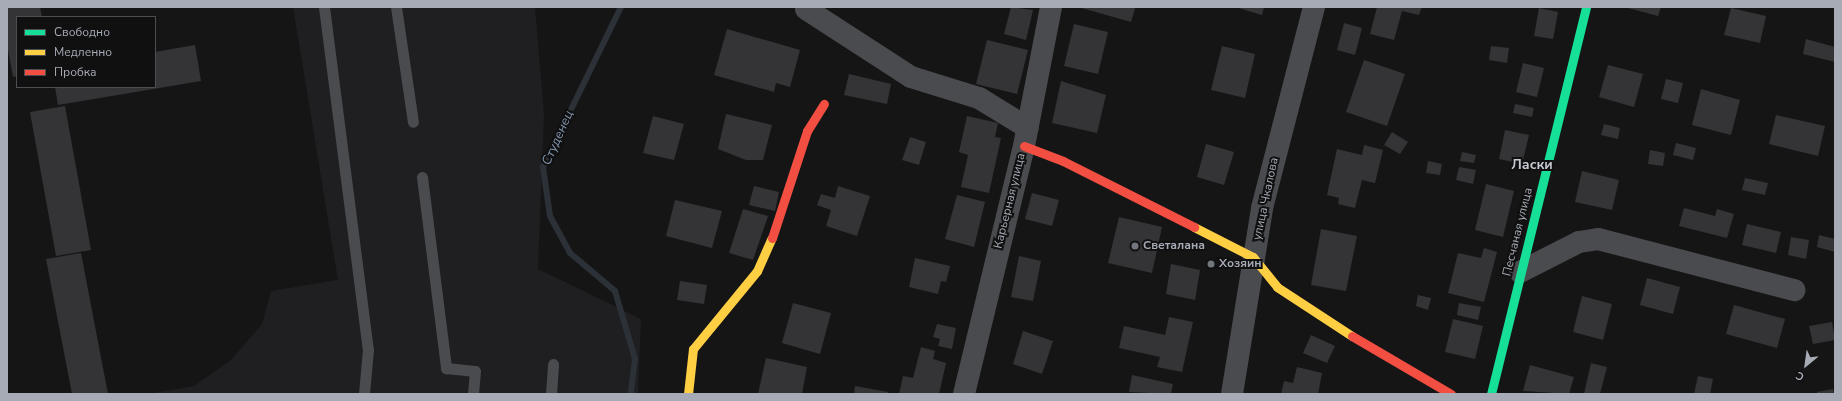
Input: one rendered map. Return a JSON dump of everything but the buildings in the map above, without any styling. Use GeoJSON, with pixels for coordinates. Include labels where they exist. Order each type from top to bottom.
{"type":"FeatureCollection","features":[{"type":"Feature","properties":{"kind":"street","name":"Карьерная улица"},"geometry":{"type":"LineString","coordinates":[[964,394],[1026,137],[1051,7]]}},
{"type":"Feature","properties":{"kind":"street","name":"улица Чкалова"},"geometry":{"type":"LineString","coordinates":[[1232,394],[1253,257],[1276,150],[1314,7]]}},
{"type":"Feature","properties":{"kind":"street","name":"Песчаная улица"},"geometry":{"type":"LineString","coordinates":[[1491,394],[1502,359],[1520,272],[1586,7]]}},
{"type":"Feature","properties":{"kind":"street"},"geometry":{"type":"LineString","coordinates":[[806,9],[911,77],[979,98],[1026,137],[1063,161],[1253,257],[1277,287],[1308,310],[1451,394]]}},
{"type":"Feature","properties":{"kind":"street"},"geometry":{"type":"LineString","coordinates":[[688,394],[693,349],[757,271],[775,232],[806,131],[824,104]]}},
{"type":"Feature","properties":{"kind":"street"},"geometry":{"type":"LineString","coordinates":[[1520,272],[1579,242],[1598,238],[1794,290]]}},
{"type":"Feature","properties":{"kind":"lane"},"geometry":{"type":"LineString","coordinates":[[324,7],[368,349],[364,394]]}},
{"type":"Feature","properties":{"kind":"lane"},"geometry":{"type":"LineString","coordinates":[[396,7],[413,122]]}},
{"type":"Feature","properties":{"kind":"lane"},"geometry":{"type":"LineString","coordinates":[[422,177],[446,368],[475,371],[474,394]]}},
{"type":"Feature","properties":{"kind":"lane"},"geometry":{"type":"LineString","coordinates":[[551,394],[553,364]]}},
{"type":"Feature","properties":{"kind":"shaded area"},"geometry":{"type":"Polygon","coordinates":[[[293,7],[535,7],[544,114],[538,269],[641,319],[638,394],[148,394],[194,386],[231,360],[262,324],[271,291],[338,280],[293,7]]]}},
{"type":"Feature","properties":{"kind":"waterway","name":"Студенец"},"geometry":{"type":"LineString","coordinates":[[621,7],[543,167],[550,216],[570,253],[615,291],[635,359],[631,394]]}},
{"type":"Feature","properties":{"kind":"traffic: fast"},"geometry":{"type":"LineString","coordinates":[[1491,394],[1586,7]]}},
{"type":"Feature","properties":{"kind":"traffic: slow"},"geometry":{"type":"LineString","coordinates":[[1194,227],[1253,257],[1277,287],[1352,336]]}},
{"type":"Feature","properties":{"kind":"traffic: slow"},"geometry":{"type":"LineString","coordinates":[[688,394],[693,349],[757,271],[772,238]]}},
{"type":"Feature","properties":{"kind":"traffic: jam"},"geometry":{"type":"LineString","coordinates":[[772,238],[807,131],[824,104]]}},
{"type":"Feature","properties":{"kind":"traffic: jam"},"geometry":{"type":"LineString","coordinates":[[1024,146],[1063,161],[1194,227]]}},
{"type":"Feature","properties":{"kind":"traffic: jam"},"geometry":{"type":"LineString","coordinates":[[1352,336],[1451,394]]}},
{"type":"Feature","properties":{"kind":"place","name":"Светалана"},"geometry":{"type":"Point","coordinates":[1135,246]}},
{"type":"Feature","properties":{"kind":"place","name":"Хозяин"},"geometry":{"type":"Point","coordinates":[1211,264]}},
{"type":"Feature","properties":{"kind":"district","name":"Ласки"},"geometry":{"type":"Point","coordinates":[1532,165]}}]}
